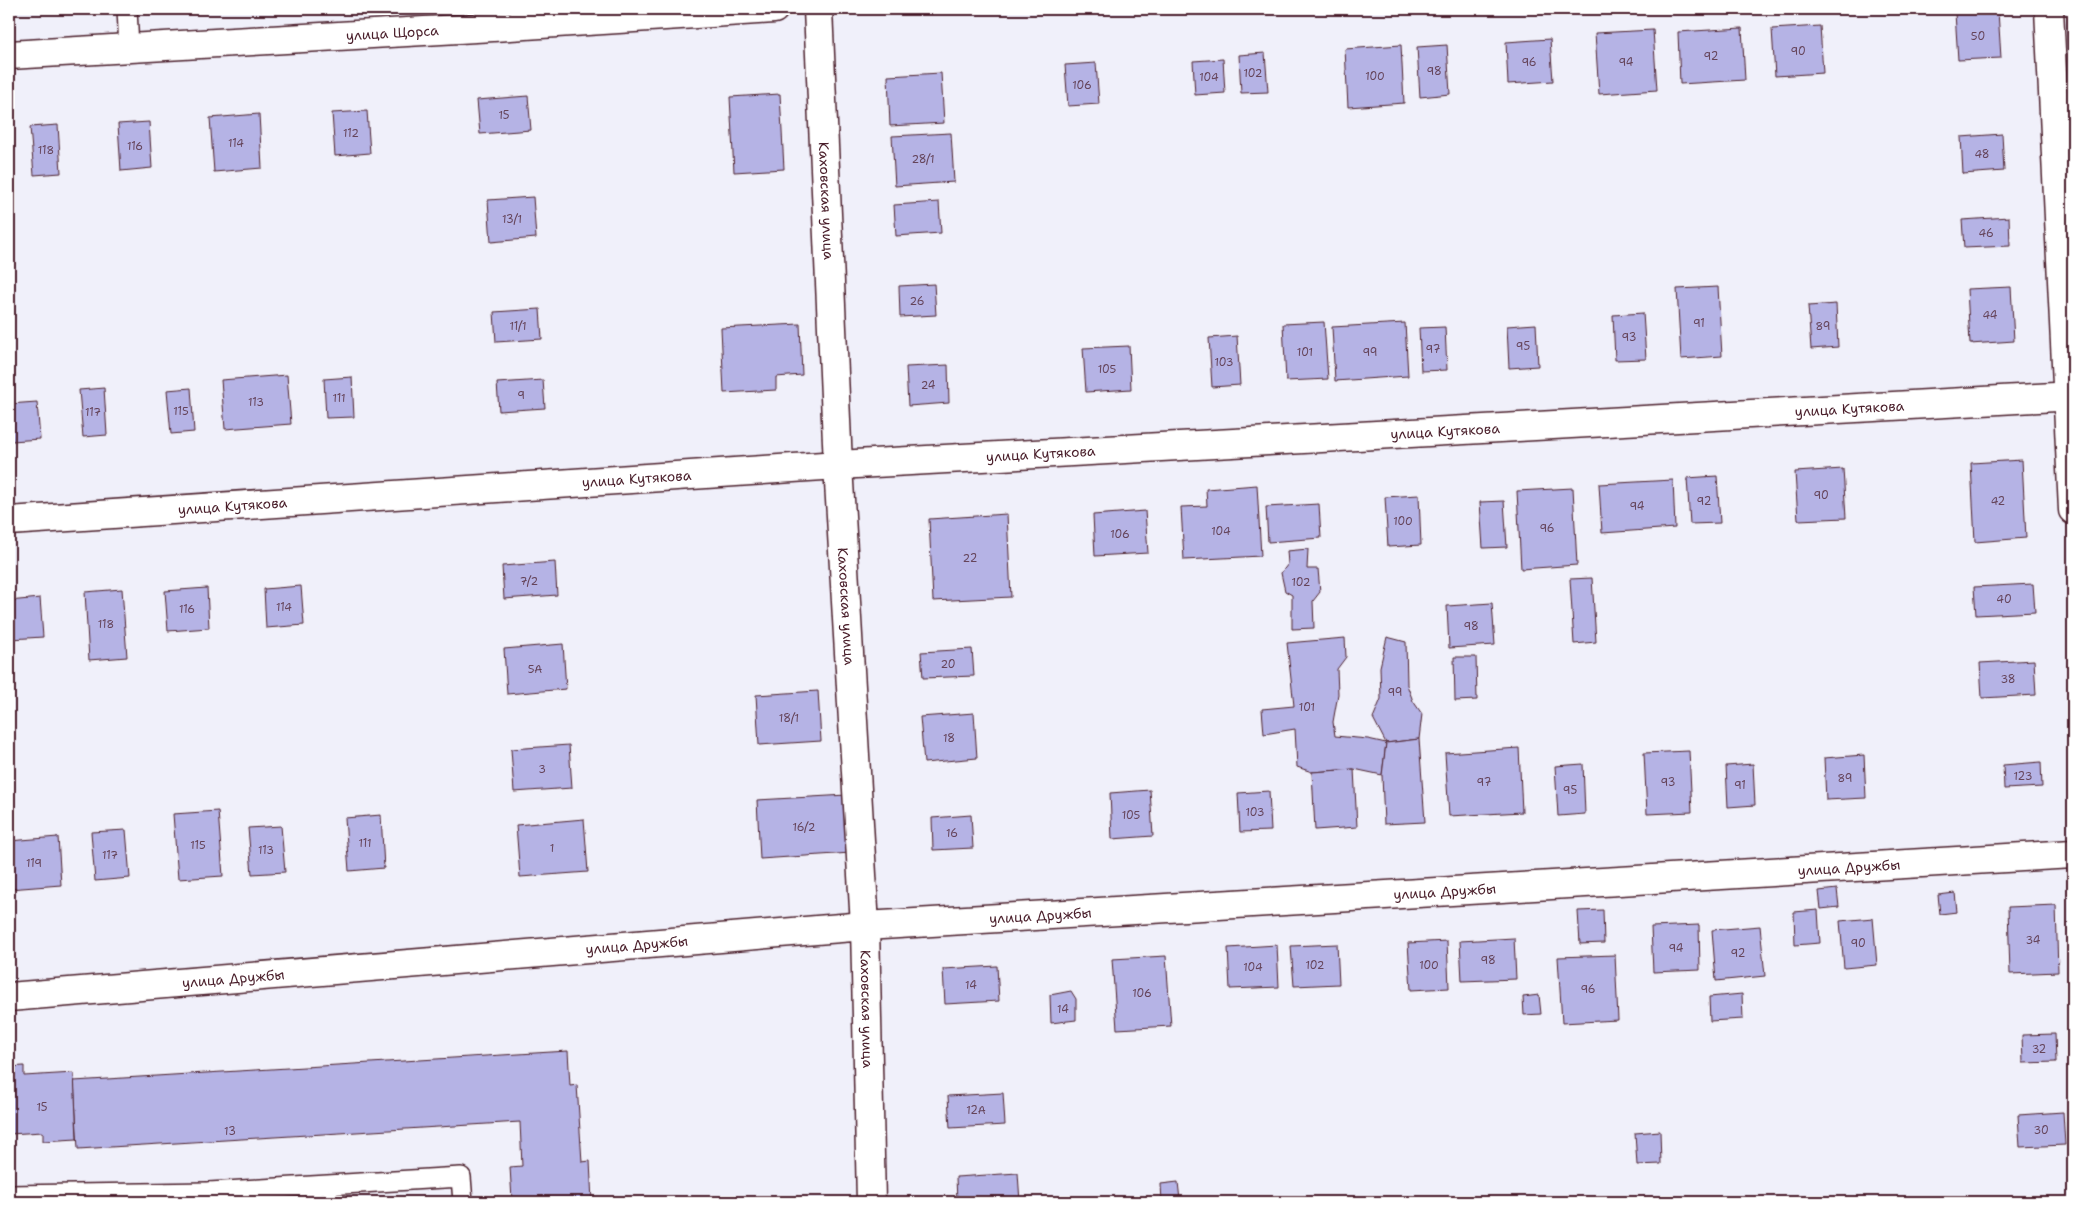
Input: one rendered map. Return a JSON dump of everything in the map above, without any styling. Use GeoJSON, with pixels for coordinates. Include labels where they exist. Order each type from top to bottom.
{"type":"FeatureCollection","features":[{"type":"Feature","properties":{"kind":"street","name":"улица Щорса"},"geometry":{"type":"LineString","coordinates":[[9,55],[129,48],[509,18],[774,9]]}},
{"type":"Feature","properties":{"kind":"street","name":"Каховская улица"},"geometry":{"type":"LineString","coordinates":[[818,9],[838,465],[865,926],[871,1202]]}},
{"type":"Feature","properties":{"kind":"street"},"geometry":{"type":"LineString","coordinates":[[2049,9],[2071,396],[2073,510]]}},
{"type":"Feature","properties":{"kind":"street","name":"улица Кутякова"},"geometry":{"type":"LineString","coordinates":[[9,521],[838,465],[2071,396]]}},
{"type":"Feature","properties":{"kind":"street","name":"улица Дружбы"},"geometry":{"type":"LineString","coordinates":[[9,997],[865,926],[2073,854]]}},
{"type":"Feature","properties":{"kind":"lane"},"geometry":{"type":"LineString","coordinates":[[127,9],[129,48]]}},
{"type":"Feature","properties":{"kind":"lane"},"geometry":{"type":"LineString","coordinates":[[9,1195],[209,1197],[461,1177],[463,1202]]}},
{"type":"Feature","properties":{"kind":"building"},"geometry":{"type":"Polygon","coordinates":[[[1998,11],[2001,58],[1958,60],[1955,13],[1998,11]]]}},
{"type":"Feature","properties":{"kind":"building"},"geometry":{"type":"Polygon","coordinates":[[[1820,26],[1823,73],[1775,76],[1772,29],[1820,26]]]}},
{"type":"Feature","properties":{"kind":"building"},"geometry":{"type":"Polygon","coordinates":[[[1742,28],[1745,80],[1680,84],[1678,32],[1742,28]]]}},
{"type":"Feature","properties":{"kind":"building"},"geometry":{"type":"Polygon","coordinates":[[[1653,30],[1657,90],[1599,94],[1595,33],[1653,30]]]}},
{"type":"Feature","properties":{"kind":"building"},"geometry":{"type":"Polygon","coordinates":[[[1550,39],[1553,81],[1508,84],[1506,42],[1550,39]]]}},
{"type":"Feature","properties":{"kind":"building"},"geometry":{"type":"Polygon","coordinates":[[[1401,45],[1404,103],[1348,107],[1345,49],[1401,45]]]}},
{"type":"Feature","properties":{"kind":"building"},"geometry":{"type":"Polygon","coordinates":[[[1447,45],[1450,94],[1420,97],[1417,47],[1447,45]]]}},
{"type":"Feature","properties":{"kind":"building"},"geometry":{"type":"Polygon","coordinates":[[[1265,53],[1268,92],[1241,93],[1239,55],[1265,53]]]}},
{"type":"Feature","properties":{"kind":"building"},"geometry":{"type":"Polygon","coordinates":[[[1223,59],[1225,93],[1195,95],[1193,61],[1223,59]]]}},
{"type":"Feature","properties":{"kind":"building"},"geometry":{"type":"Polygon","coordinates":[[[1096,63],[1099,104],[1068,106],[1065,65],[1096,63]]]}},
{"type":"Feature","properties":{"kind":"building"},"geometry":{"type":"Polygon","coordinates":[[[941,73],[944,123],[890,126],[888,76],[941,73]]]}},
{"type":"Feature","properties":{"kind":"building"},"geometry":{"type":"Polygon","coordinates":[[[780,94],[784,169],[734,172],[730,97],[780,94]]]}},
{"type":"Feature","properties":{"kind":"building"},"geometry":{"type":"Polygon","coordinates":[[[528,96],[531,130],[480,134],[477,100],[528,96]]]}},
{"type":"Feature","properties":{"kind":"building"},"geometry":{"type":"Polygon","coordinates":[[[367,111],[370,153],[335,156],[332,113],[367,111]]]}},
{"type":"Feature","properties":{"kind":"building"},"geometry":{"type":"Polygon","coordinates":[[[259,114],[262,168],[214,172],[210,118],[259,114]]]}},
{"type":"Feature","properties":{"kind":"building"},"geometry":{"type":"Polygon","coordinates":[[[149,122],[152,168],[121,171],[118,124],[149,122]]]}},
{"type":"Feature","properties":{"kind":"building"},"geometry":{"type":"Polygon","coordinates":[[[58,125],[61,173],[34,175],[30,127],[58,125]]]}},
{"type":"Feature","properties":{"kind":"building"},"geometry":{"type":"Polygon","coordinates":[[[951,133],[954,182],[895,186],[892,136],[951,133]]]}},
{"type":"Feature","properties":{"kind":"building"},"geometry":{"type":"Polygon","coordinates":[[[2002,134],[2004,171],[1963,174],[1961,137],[2002,134]]]}},
{"type":"Feature","properties":{"kind":"building"},"geometry":{"type":"Polygon","coordinates":[[[533,197],[536,238],[491,242],[488,200],[533,197]]]}},
{"type":"Feature","properties":{"kind":"building"},"geometry":{"type":"Polygon","coordinates":[[[939,202],[941,233],[896,236],[894,205],[939,202]]]}},
{"type":"Feature","properties":{"kind":"building"},"geometry":{"type":"Polygon","coordinates":[[[2009,217],[2010,246],[1964,248],[1962,220],[2009,217]]]}},
{"type":"Feature","properties":{"kind":"building"},"geometry":{"type":"Polygon","coordinates":[[[934,284],[936,315],[900,317],[899,286],[934,284]]]}},
{"type":"Feature","properties":{"kind":"building"},"geometry":{"type":"Polygon","coordinates":[[[1718,287],[1722,356],[1681,359],[1677,289],[1718,287]]]}},
{"type":"Feature","properties":{"kind":"building"},"geometry":{"type":"Polygon","coordinates":[[[2011,287],[2014,341],[1970,344],[1967,289],[2011,287]]]}},
{"type":"Feature","properties":{"kind":"building"},"geometry":{"type":"Polygon","coordinates":[[[1836,304],[1838,347],[1811,349],[1808,306],[1836,304]]]}},
{"type":"Feature","properties":{"kind":"building"},"geometry":{"type":"Polygon","coordinates":[[[540,309],[542,339],[496,342],[494,312],[540,309]]]}},
{"type":"Feature","properties":{"kind":"building"},"geometry":{"type":"Polygon","coordinates":[[[1643,313],[1646,359],[1615,360],[1613,315],[1643,313]]]}},
{"type":"Feature","properties":{"kind":"building"},"geometry":{"type":"Polygon","coordinates":[[[1324,322],[1328,379],[1286,381],[1283,324],[1324,322]]]}},
{"type":"Feature","properties":{"kind":"building"},"geometry":{"type":"Polygon","coordinates":[[[1405,323],[1408,376],[1335,381],[1332,327],[1405,323]]]}},
{"type":"Feature","properties":{"kind":"building"},"geometry":{"type":"Polygon","coordinates":[[[800,324],[802,375],[776,377],[776,390],[724,393],[721,328],[800,324]]]}},
{"type":"Feature","properties":{"kind":"building"},"geometry":{"type":"Polygon","coordinates":[[[1536,324],[1538,366],[1509,368],[1507,326],[1536,324]]]}},
{"type":"Feature","properties":{"kind":"building"},"geometry":{"type":"Polygon","coordinates":[[[1445,327],[1447,370],[1421,371],[1419,328],[1445,327]]]}},
{"type":"Feature","properties":{"kind":"building"},"geometry":{"type":"Polygon","coordinates":[[[1237,336],[1240,385],[1212,387],[1209,338],[1237,336]]]}},
{"type":"Feature","properties":{"kind":"building"},"geometry":{"type":"Polygon","coordinates":[[[1129,346],[1131,389],[1086,392],[1083,348],[1129,346]]]}},
{"type":"Feature","properties":{"kind":"building"},"geometry":{"type":"Polygon","coordinates":[[[948,365],[949,403],[908,406],[906,367],[948,365]]]}},
{"type":"Feature","properties":{"kind":"building"},"geometry":{"type":"Polygon","coordinates":[[[287,375],[291,424],[225,429],[221,380],[287,375]]]}},
{"type":"Feature","properties":{"kind":"building"},"geometry":{"type":"Polygon","coordinates":[[[352,377],[354,417],[326,418],[324,379],[352,377]]]}},
{"type":"Feature","properties":{"kind":"building"},"geometry":{"type":"Polygon","coordinates":[[[543,380],[545,408],[499,411],[497,383],[543,380]]]}},
{"type":"Feature","properties":{"kind":"building"},"geometry":{"type":"Polygon","coordinates":[[[104,388],[107,435],[83,437],[79,390],[104,388]]]}},
{"type":"Feature","properties":{"kind":"building"},"geometry":{"type":"Polygon","coordinates":[[[191,388],[194,432],[171,434],[167,390],[191,388]]]}},
{"type":"Feature","properties":{"kind":"building"},"geometry":{"type":"Polygon","coordinates":[[[37,402],[40,439],[12,441],[9,404],[37,402]]]}},
{"type":"Feature","properties":{"kind":"building"},"geometry":{"type":"Polygon","coordinates":[[[2022,460],[2026,538],[1975,542],[1971,463],[2022,460]]]}},
{"type":"Feature","properties":{"kind":"building"},"geometry":{"type":"Polygon","coordinates":[[[1843,469],[1846,518],[1798,520],[1795,472],[1843,469]]]}},
{"type":"Feature","properties":{"kind":"building"},"geometry":{"type":"Polygon","coordinates":[[[1717,476],[1720,523],[1690,524],[1687,478],[1717,476]]]}},
{"type":"Feature","properties":{"kind":"building"},"geometry":{"type":"Polygon","coordinates":[[[1673,480],[1675,528],[1602,533],[1599,484],[1673,480]]]}},
{"type":"Feature","properties":{"kind":"building"},"geometry":{"type":"Polygon","coordinates":[[[1257,485],[1261,556],[1184,560],[1181,507],[1207,506],[1206,489],[1257,485]]]}},
{"type":"Feature","properties":{"kind":"building"},"geometry":{"type":"Polygon","coordinates":[[[1573,488],[1577,565],[1521,569],[1517,491],[1573,488]]]}},
{"type":"Feature","properties":{"kind":"building"},"geometry":{"type":"Polygon","coordinates":[[[1419,495],[1421,545],[1388,547],[1385,497],[1419,495]]]}},
{"type":"Feature","properties":{"kind":"building"},"geometry":{"type":"Polygon","coordinates":[[[1504,501],[1507,547],[1483,548],[1480,502],[1504,501]]]}},
{"type":"Feature","properties":{"kind":"building"},"geometry":{"type":"Polygon","coordinates":[[[1319,504],[1321,538],[1268,542],[1266,507],[1319,504]]]}},
{"type":"Feature","properties":{"kind":"building"},"geometry":{"type":"Polygon","coordinates":[[[1145,511],[1148,553],[1095,556],[1093,515],[1145,511]]]}},
{"type":"Feature","properties":{"kind":"building"},"geometry":{"type":"Polygon","coordinates":[[[1007,514],[1011,597],[933,601],[929,519],[1007,514]]]}},
{"type":"Feature","properties":{"kind":"building"},"geometry":{"type":"Polygon","coordinates":[[[1308,549],[1307,569],[1318,569],[1320,592],[1313,601],[1314,628],[1292,629],[1292,595],[1285,591],[1281,573],[1288,564],[1287,551],[1308,549]]]}},
{"type":"Feature","properties":{"kind":"building"},"geometry":{"type":"Polygon","coordinates":[[[555,562],[557,595],[504,599],[502,566],[555,562]]]}},
{"type":"Feature","properties":{"kind":"building"},"geometry":{"type":"Polygon","coordinates":[[[1592,578],[1596,642],[1574,644],[1570,579],[1592,578]]]}},
{"type":"Feature","properties":{"kind":"building"},"geometry":{"type":"Polygon","coordinates":[[[2033,584],[2035,612],[1976,615],[1974,587],[2033,584]]]}},
{"type":"Feature","properties":{"kind":"building"},"geometry":{"type":"Polygon","coordinates":[[[301,586],[304,625],[266,628],[264,589],[301,586]]]}},
{"type":"Feature","properties":{"kind":"building"},"geometry":{"type":"Polygon","coordinates":[[[207,588],[209,628],[168,631],[165,591],[207,588]]]}},
{"type":"Feature","properties":{"kind":"building"},"geometry":{"type":"Polygon","coordinates":[[[122,589],[127,657],[89,660],[85,592],[122,589]]]}},
{"type":"Feature","properties":{"kind":"building"},"geometry":{"type":"Polygon","coordinates":[[[40,598],[43,637],[11,639],[9,601],[40,598]]]}},
{"type":"Feature","properties":{"kind":"building"},"geometry":{"type":"Polygon","coordinates":[[[1492,603],[1495,645],[1449,648],[1447,606],[1492,603]]]}},
{"type":"Feature","properties":{"kind":"building"},"geometry":{"type":"Polygon","coordinates":[[[1387,637],[1406,642],[1407,685],[1413,701],[1422,714],[1419,739],[1386,743],[1373,718],[1381,699],[1380,667],[1387,637]]]}},
{"type":"Feature","properties":{"kind":"building"},"geometry":{"type":"Polygon","coordinates":[[[1345,638],[1346,657],[1337,669],[1338,694],[1333,722],[1335,736],[1368,739],[1386,743],[1382,775],[1354,769],[1312,772],[1297,767],[1295,729],[1264,734],[1262,709],[1294,706],[1287,643],[1345,638]]]}},
{"type":"Feature","properties":{"kind":"building"},"geometry":{"type":"Polygon","coordinates":[[[563,644],[566,689],[507,694],[504,649],[563,644]]]}},
{"type":"Feature","properties":{"kind":"building"},"geometry":{"type":"Polygon","coordinates":[[[972,649],[974,676],[923,678],[921,652],[972,649]]]}},
{"type":"Feature","properties":{"kind":"building"},"geometry":{"type":"Polygon","coordinates":[[[1454,657],[1476,657],[1477,700],[1455,701],[1454,657]]]}},
{"type":"Feature","properties":{"kind":"building"},"geometry":{"type":"Polygon","coordinates":[[[2034,660],[2036,695],[1982,698],[1980,663],[2034,660]]]}},
{"type":"Feature","properties":{"kind":"building"},"geometry":{"type":"Polygon","coordinates":[[[818,691],[821,741],[759,745],[756,695],[818,691]]]}},
{"type":"Feature","properties":{"kind":"building"},"geometry":{"type":"Polygon","coordinates":[[[974,713],[977,758],[924,763],[920,717],[974,713]]]}},
{"type":"Feature","properties":{"kind":"building"},"geometry":{"type":"Polygon","coordinates":[[[1419,739],[1425,822],[1384,824],[1382,775],[1386,743],[1419,739]]]}},
{"type":"Feature","properties":{"kind":"building"},"geometry":{"type":"Polygon","coordinates":[[[569,745],[572,788],[514,792],[511,749],[569,745]]]}},
{"type":"Feature","properties":{"kind":"building"},"geometry":{"type":"Polygon","coordinates":[[[1519,748],[1522,812],[1449,816],[1445,753],[1519,748]]]}},
{"type":"Feature","properties":{"kind":"building"},"geometry":{"type":"Polygon","coordinates":[[[1689,751],[1692,812],[1647,814],[1644,753],[1689,751]]]}},
{"type":"Feature","properties":{"kind":"building"},"geometry":{"type":"Polygon","coordinates":[[[1864,755],[1866,798],[1826,800],[1824,758],[1864,755]]]}},
{"type":"Feature","properties":{"kind":"building"},"geometry":{"type":"Polygon","coordinates":[[[2041,762],[2042,787],[2004,789],[2003,765],[2041,762]]]}},
{"type":"Feature","properties":{"kind":"building"},"geometry":{"type":"Polygon","coordinates":[[[1583,764],[1585,814],[1558,816],[1555,766],[1583,764]]]}},
{"type":"Feature","properties":{"kind":"building"},"geometry":{"type":"Polygon","coordinates":[[[1753,764],[1755,805],[1728,807],[1726,766],[1753,764]]]}},
{"type":"Feature","properties":{"kind":"building"},"geometry":{"type":"Polygon","coordinates":[[[1354,769],[1357,827],[1315,830],[1312,772],[1354,769]]]}},
{"type":"Feature","properties":{"kind":"building"},"geometry":{"type":"Polygon","coordinates":[[[1150,790],[1153,836],[1112,839],[1110,793],[1150,790]]]}},
{"type":"Feature","properties":{"kind":"building"},"geometry":{"type":"Polygon","coordinates":[[[1269,791],[1271,831],[1240,832],[1238,793],[1269,791]]]}},
{"type":"Feature","properties":{"kind":"building"},"geometry":{"type":"Polygon","coordinates":[[[847,795],[851,853],[760,859],[757,800],[847,795]]]}},
{"type":"Feature","properties":{"kind":"building"},"geometry":{"type":"Polygon","coordinates":[[[218,811],[223,876],[178,879],[173,814],[218,811]]]}},
{"type":"Feature","properties":{"kind":"building"},"geometry":{"type":"Polygon","coordinates":[[[381,815],[384,868],[349,871],[345,818],[381,815]]]}},
{"type":"Feature","properties":{"kind":"building"},"geometry":{"type":"Polygon","coordinates":[[[971,815],[973,848],[933,850],[932,818],[971,815]]]}},
{"type":"Feature","properties":{"kind":"building"},"geometry":{"type":"Polygon","coordinates":[[[584,819],[588,872],[520,877],[516,825],[584,819]]]}},
{"type":"Feature","properties":{"kind":"building"},"geometry":{"type":"Polygon","coordinates":[[[281,826],[285,872],[252,874],[248,828],[281,826]]]}},
{"type":"Feature","properties":{"kind":"building"},"geometry":{"type":"Polygon","coordinates":[[[126,830],[130,878],[95,881],[91,832],[126,830]]]}},
{"type":"Feature","properties":{"kind":"building"},"geometry":{"type":"Polygon","coordinates":[[[58,837],[61,885],[9,889],[9,841],[58,837]]]}},
{"type":"Feature","properties":{"kind":"building"},"geometry":{"type":"Polygon","coordinates":[[[1837,889],[1839,907],[1821,909],[1819,891],[1837,889]]]}},
{"type":"Feature","properties":{"kind":"building"},"geometry":{"type":"Polygon","coordinates":[[[1955,893],[1957,912],[1940,914],[1938,895],[1955,893]]]}},
{"type":"Feature","properties":{"kind":"building"},"geometry":{"type":"Polygon","coordinates":[[[2056,905],[2058,972],[2010,974],[2008,907],[2056,905]]]}},
{"type":"Feature","properties":{"kind":"building"},"geometry":{"type":"Polygon","coordinates":[[[1603,910],[1604,943],[1580,944],[1578,911],[1603,910]]]}},
{"type":"Feature","properties":{"kind":"building"},"geometry":{"type":"Polygon","coordinates":[[[1818,910],[1820,943],[1795,945],[1794,912],[1818,910]]]}},
{"type":"Feature","properties":{"kind":"building"},"geometry":{"type":"Polygon","coordinates":[[[1873,918],[1877,965],[1844,968],[1840,921],[1873,918]]]}},
{"type":"Feature","properties":{"kind":"building"},"geometry":{"type":"Polygon","coordinates":[[[1699,925],[1700,970],[1653,972],[1651,927],[1699,925]]]}},
{"type":"Feature","properties":{"kind":"building"},"geometry":{"type":"Polygon","coordinates":[[[1760,926],[1765,976],[1716,981],[1712,930],[1760,926]]]}},
{"type":"Feature","properties":{"kind":"building"},"geometry":{"type":"Polygon","coordinates":[[[1514,938],[1516,979],[1462,981],[1460,941],[1514,938]]]}},
{"type":"Feature","properties":{"kind":"building"},"geometry":{"type":"Polygon","coordinates":[[[1447,941],[1449,988],[1411,990],[1408,943],[1447,941]]]}},
{"type":"Feature","properties":{"kind":"building"},"geometry":{"type":"Polygon","coordinates":[[[1337,944],[1339,984],[1294,986],[1291,946],[1337,944]]]}},
{"type":"Feature","properties":{"kind":"building"},"geometry":{"type":"Polygon","coordinates":[[[1277,945],[1279,987],[1230,989],[1228,948],[1277,945]]]}},
{"type":"Feature","properties":{"kind":"building"},"geometry":{"type":"Polygon","coordinates":[[[1615,955],[1618,1020],[1562,1023],[1558,957],[1615,955]]]}},
{"type":"Feature","properties":{"kind":"building"},"geometry":{"type":"Polygon","coordinates":[[[1166,956],[1171,1026],[1117,1029],[1112,959],[1166,956]]]}},
{"type":"Feature","properties":{"kind":"building"},"geometry":{"type":"Polygon","coordinates":[[[997,966],[999,1001],[945,1004],[943,969],[997,966]]]}},
{"type":"Feature","properties":{"kind":"building"},"geometry":{"type":"Polygon","coordinates":[[[1071,991],[1076,999],[1076,1020],[1051,1023],[1050,995],[1071,991]]]}},
{"type":"Feature","properties":{"kind":"building"},"geometry":{"type":"Polygon","coordinates":[[[1742,994],[1743,1019],[1710,1021],[1709,997],[1742,994]]]}},
{"type":"Feature","properties":{"kind":"building"},"geometry":{"type":"Polygon","coordinates":[[[1539,995],[1541,1014],[1524,1015],[1523,997],[1539,995]]]}},
{"type":"Feature","properties":{"kind":"building"},"geometry":{"type":"Polygon","coordinates":[[[2055,1034],[2056,1062],[2023,1063],[2022,1035],[2055,1034]]]}},
{"type":"Feature","properties":{"kind":"building"},"geometry":{"type":"Polygon","coordinates":[[[568,1051],[570,1086],[577,1085],[582,1162],[590,1161],[592,1202],[505,1202],[505,1200],[512,1200],[510,1167],[522,1166],[520,1122],[78,1149],[74,1081],[568,1051]]]}},
{"type":"Feature","properties":{"kind":"building"},"geometry":{"type":"Polygon","coordinates":[[[24,1066],[24,1076],[74,1073],[77,1139],[43,1141],[43,1132],[9,1134],[9,1067],[24,1066]]]}},
{"type":"Feature","properties":{"kind":"building"},"geometry":{"type":"Polygon","coordinates":[[[1003,1093],[1005,1125],[950,1128],[948,1096],[1003,1093]]]}},
{"type":"Feature","properties":{"kind":"building"},"geometry":{"type":"Polygon","coordinates":[[[2063,1112],[2065,1145],[2020,1147],[2018,1115],[2063,1112]]]}},
{"type":"Feature","properties":{"kind":"building"},"geometry":{"type":"Polygon","coordinates":[[[1660,1131],[1661,1164],[1637,1165],[1635,1133],[1660,1131]]]}},
{"type":"Feature","properties":{"kind":"building"},"geometry":{"type":"Polygon","coordinates":[[[1018,1173],[1020,1202],[957,1202],[956,1177],[1018,1173]]]}},
{"type":"Feature","properties":{"kind":"building"},"geometry":{"type":"Polygon","coordinates":[[[1178,1182],[1180,1200],[1162,1202],[1161,1184],[1178,1182]]]}}]}
